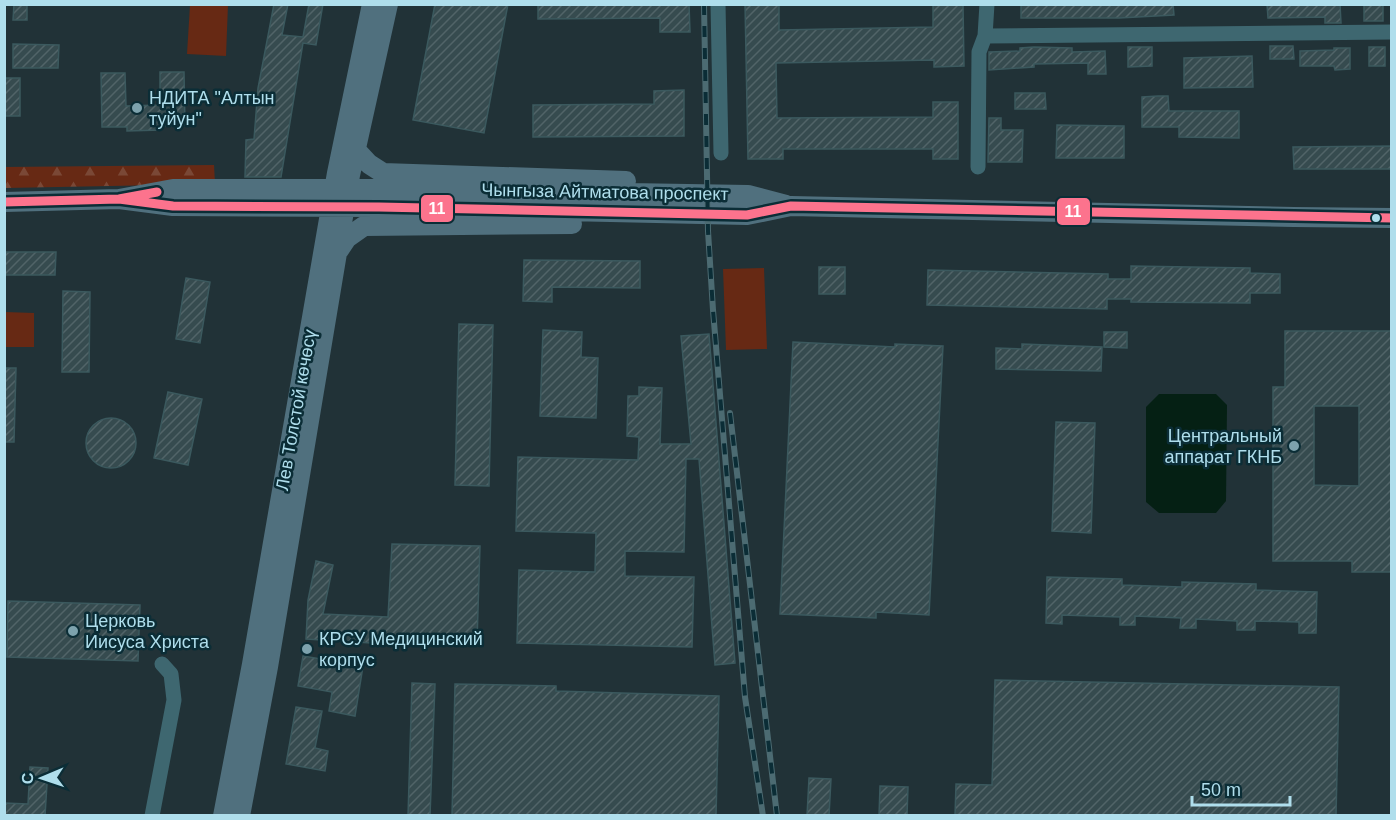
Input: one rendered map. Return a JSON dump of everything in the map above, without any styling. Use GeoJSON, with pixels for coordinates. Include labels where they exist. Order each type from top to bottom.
{"type":"FeatureCollection","features":[{"type":"Feature","properties":{"kind":"main road","name":"Лев Толстой көчөсү"},"geometry":{"type":"LineString","coordinates":[[223,816],[334,228],[372,4]]}},
{"type":"Feature","properties":{"kind":"main road","name":"Лев Толстой көчөсү"},"geometry":{"type":"LineString","coordinates":[[343,174],[356,150],[388,4]]}},
{"type":"Feature","properties":{"kind":"main road"},"geometry":{"type":"LineString","coordinates":[[356,150],[369,164],[383,173],[601,178],[654,183],[687,193]]}},
{"type":"Feature","properties":{"kind":"main road","name":"Чынгыза Айтматова проспект"},"geometry":{"type":"LineString","coordinates":[[119,199],[173,189],[687,193],[748,195],[791,206]]}},
{"type":"Feature","properties":{"kind":"main road"},"geometry":{"type":"LineString","coordinates":[[4,202],[119,199]]}},
{"type":"Feature","properties":{"kind":"main road","name":"Чынгыза Айтматова проспект"},"geometry":{"type":"LineString","coordinates":[[119,199],[173,206],[391,207],[747,215],[791,206],[1294,218],[1392,218]]}},
{"type":"Feature","properties":{"kind":"main road"},"geometry":{"type":"LineString","coordinates":[[336,254],[347,238],[364,226],[653,222],[687,213]]}},
{"type":"Feature","properties":{"kind":"main road","name":"Лев Толстой көчөсү"},"geometry":{"type":"LineString","coordinates":[[240,816],[268,667],[336,254],[334,228]]}},
{"type":"Feature","properties":{"kind":"street"},"geometry":{"type":"LineString","coordinates":[[718,4],[721,153]]}},
{"type":"Feature","properties":{"kind":"street"},"geometry":{"type":"LineString","coordinates":[[978,166],[979,52],[985,36],[987,4]]}},
{"type":"Feature","properties":{"kind":"street"},"geometry":{"type":"LineString","coordinates":[[985,36],[1392,32]]}},
{"type":"Feature","properties":{"kind":"street"},"geometry":{"type":"LineString","coordinates":[[152,816],[174,700],[171,674],[162,664]]}},
{"type":"Feature","properties":{"kind":"green space"},"geometry":{"type":"Polygon","coordinates":[[[190,5],[228,5],[226,56],[187,54],[190,5]]]}},
{"type":"Feature","properties":{"kind":"green space"},"geometry":{"type":"Polygon","coordinates":[[[214,165],[215,184],[5,188],[4,167],[214,165]]]}},
{"type":"Feature","properties":{"kind":"green space"},"geometry":{"type":"Polygon","coordinates":[[[764,268],[767,349],[726,350],[723,269],[764,268]]]}},
{"type":"Feature","properties":{"kind":"green space"},"geometry":{"type":"Polygon","coordinates":[[[5,312],[34,313],[34,347],[5,347],[5,312]]]}},
{"type":"Feature","properties":{"kind":"shaded area"},"geometry":{"type":"Polygon","coordinates":[[[1159,394],[1216,394],[1227,405],[1226,501],[1216,513],[1159,513],[1146,502],[1146,407],[1159,394]]]}},
{"type":"Feature","properties":{"kind":"building"},"geometry":{"type":"Polygon","coordinates":[[[14,4],[27,4],[27,20],[13,20],[14,4]]]}},
{"type":"Feature","properties":{"kind":"building"},"geometry":{"type":"Polygon","coordinates":[[[274,4],[288,4],[282,35],[303,37],[309,4],[323,4],[316,45],[303,43],[281,177],[245,177],[246,140],[254,139],[258,88],[274,4]]]}},
{"type":"Feature","properties":{"kind":"building"},"geometry":{"type":"Polygon","coordinates":[[[435,4],[508,4],[484,133],[413,120],[435,4]]]}},
{"type":"Feature","properties":{"kind":"building"},"geometry":{"type":"Polygon","coordinates":[[[538,4],[689,4],[690,32],[660,32],[660,18],[538,19],[538,4]]]}},
{"type":"Feature","properties":{"kind":"building"},"geometry":{"type":"Polygon","coordinates":[[[745,4],[779,4],[779,30],[933,27],[933,4],[963,4],[964,66],[934,67],[934,60],[776,63],[777,118],[933,117],[933,102],[958,102],[958,159],[933,159],[933,149],[783,149],[783,159],[748,159],[745,4]]]}},
{"type":"Feature","properties":{"kind":"building"},"geometry":{"type":"Polygon","coordinates":[[[1021,4],[1173,4],[1174,15],[1119,18],[1021,18],[1021,4]]]}},
{"type":"Feature","properties":{"kind":"building"},"geometry":{"type":"Polygon","coordinates":[[[1267,4],[1340,4],[1341,23],[1325,23],[1325,17],[1268,18],[1267,4]]]}},
{"type":"Feature","properties":{"kind":"building"},"geometry":{"type":"Polygon","coordinates":[[[1364,4],[1383,4],[1383,21],[1364,21],[1364,4]]]}},
{"type":"Feature","properties":{"kind":"building"},"geometry":{"type":"Polygon","coordinates":[[[13,44],[59,45],[58,68],[13,68],[13,44]]]}},
{"type":"Feature","properties":{"kind":"building"},"geometry":{"type":"Polygon","coordinates":[[[1270,46],[1293,46],[1294,59],[1270,59],[1270,46]]]}},
{"type":"Feature","properties":{"kind":"building"},"geometry":{"type":"Polygon","coordinates":[[[1128,47],[1152,47],[1152,66],[1128,67],[1128,47]]]}},
{"type":"Feature","properties":{"kind":"building"},"geometry":{"type":"Polygon","coordinates":[[[1369,47],[1385,47],[1385,66],[1369,66],[1369,47]]]}},
{"type":"Feature","properties":{"kind":"building"},"geometry":{"type":"Polygon","coordinates":[[[1020,48],[1072,48],[1072,52],[1105,51],[1106,74],[1088,74],[1088,63],[1034,64],[1034,67],[989,70],[989,52],[1020,51],[1020,48]]]}},
{"type":"Feature","properties":{"kind":"building"},"geometry":{"type":"Polygon","coordinates":[[[1334,48],[1350,48],[1350,69],[1335,70],[1334,66],[1300,66],[1300,51],[1334,50],[1334,48]]]}},
{"type":"Feature","properties":{"kind":"building"},"geometry":{"type":"Polygon","coordinates":[[[1252,56],[1253,87],[1184,88],[1184,58],[1252,56]]]}},
{"type":"Feature","properties":{"kind":"building"},"geometry":{"type":"Polygon","coordinates":[[[160,72],[184,72],[185,125],[162,126],[161,130],[127,131],[127,127],[102,127],[101,73],[125,73],[126,106],[160,105],[160,72]]]}},
{"type":"Feature","properties":{"kind":"building"},"geometry":{"type":"Polygon","coordinates":[[[4,78],[20,78],[20,116],[4,116],[4,78]]]}},
{"type":"Feature","properties":{"kind":"building"},"geometry":{"type":"Polygon","coordinates":[[[684,90],[684,136],[533,137],[533,105],[654,104],[654,91],[684,90]]]}},
{"type":"Feature","properties":{"kind":"building"},"geometry":{"type":"Polygon","coordinates":[[[1015,93],[1045,93],[1046,109],[1015,109],[1015,93]]]}},
{"type":"Feature","properties":{"kind":"building"},"geometry":{"type":"Polygon","coordinates":[[[1168,96],[1169,111],[1239,111],[1239,138],[1179,137],[1179,127],[1142,127],[1142,97],[1168,96]]]}},
{"type":"Feature","properties":{"kind":"building"},"geometry":{"type":"Polygon","coordinates":[[[989,118],[1001,118],[1001,130],[1023,130],[1022,162],[988,162],[989,118]]]}},
{"type":"Feature","properties":{"kind":"building"},"geometry":{"type":"Polygon","coordinates":[[[1057,125],[1124,126],[1124,158],[1056,158],[1057,125]]]}},
{"type":"Feature","properties":{"kind":"building"},"geometry":{"type":"Polygon","coordinates":[[[1392,146],[1392,169],[1294,169],[1293,147],[1392,146]]]}},
{"type":"Feature","properties":{"kind":"building"},"geometry":{"type":"Polygon","coordinates":[[[4,252],[56,252],[55,275],[4,275],[4,252]]]}},
{"type":"Feature","properties":{"kind":"building"},"geometry":{"type":"Polygon","coordinates":[[[524,260],[640,261],[640,288],[552,287],[552,302],[523,301],[524,260]]]}},
{"type":"Feature","properties":{"kind":"building"},"geometry":{"type":"Polygon","coordinates":[[[1131,266],[1250,268],[1250,273],[1280,274],[1280,293],[1250,293],[1250,303],[1131,302],[1131,299],[1107,299],[1107,309],[927,305],[928,270],[1108,274],[1108,279],[1131,279],[1131,266]]]}},
{"type":"Feature","properties":{"kind":"building"},"geometry":{"type":"Polygon","coordinates":[[[819,267],[845,267],[845,294],[819,294],[819,267]]]}},
{"type":"Feature","properties":{"kind":"building"},"geometry":{"type":"Polygon","coordinates":[[[186,278],[210,282],[200,343],[176,339],[186,278]]]}},
{"type":"Feature","properties":{"kind":"building"},"geometry":{"type":"Polygon","coordinates":[[[63,291],[90,292],[89,372],[62,372],[63,291]]]}},
{"type":"Feature","properties":{"kind":"building"},"geometry":{"type":"Polygon","coordinates":[[[459,324],[493,325],[489,486],[455,485],[459,324]]]}},
{"type":"Feature","properties":{"kind":"building"},"geometry":{"type":"Polygon","coordinates":[[[543,330],[582,332],[581,357],[598,358],[596,418],[540,416],[543,330]]]}},
{"type":"Feature","properties":{"kind":"building","name":"Центральный аппарат ГКНБ"},"geometry":{"type":"Polygon","coordinates":[[[1285,331],[1392,331],[1392,572],[1352,572],[1352,561],[1273,561],[1273,387],[1285,387],[1285,331]],[[1314,406],[1314,485],[1359,486],[1359,406],[1314,406]]]}},
{"type":"Feature","properties":{"kind":"building"},"geometry":{"type":"Polygon","coordinates":[[[1104,332],[1127,332],[1127,348],[1104,347],[1104,332]]]}},
{"type":"Feature","properties":{"kind":"building"},"geometry":{"type":"Polygon","coordinates":[[[709,334],[735,663],[715,665],[699,459],[686,459],[684,552],[625,551],[625,576],[694,577],[692,647],[517,643],[519,570],[595,572],[596,533],[516,531],[518,457],[638,460],[639,437],[627,436],[628,396],[639,396],[639,387],[662,388],[660,444],[691,444],[681,336],[709,334]]]}},
{"type":"Feature","properties":{"kind":"building"},"geometry":{"type":"Polygon","coordinates":[[[793,342],[895,347],[895,344],[943,346],[929,615],[876,612],[876,618],[780,614],[793,342]]]}},
{"type":"Feature","properties":{"kind":"building"},"geometry":{"type":"Polygon","coordinates":[[[1022,344],[1102,347],[1101,371],[996,369],[996,348],[1022,349],[1022,344]]]}},
{"type":"Feature","properties":{"kind":"building"},"geometry":{"type":"Polygon","coordinates":[[[4,368],[16,368],[14,442],[4,442],[4,368]]]}},
{"type":"Feature","properties":{"kind":"building"},"geometry":{"type":"Polygon","coordinates":[[[168,392],[202,399],[188,465],[154,458],[168,392]]]}},
{"type":"Feature","properties":{"kind":"building"},"geometry":{"type":"Polygon","coordinates":[[[111,418],[125,422],[132,429],[136,443],[132,457],[125,464],[111,468],[97,464],[90,457],[86,443],[90,429],[97,422],[111,418]]]}},
{"type":"Feature","properties":{"kind":"building"},"geometry":{"type":"Polygon","coordinates":[[[1056,422],[1095,423],[1091,533],[1052,531],[1056,422]]]}},
{"type":"Feature","properties":{"kind":"building"},"geometry":{"type":"Polygon","coordinates":[[[392,544],[480,546],[477,642],[371,639],[371,643],[306,639],[308,600],[316,561],[333,565],[323,614],[388,617],[392,544]]]}},
{"type":"Feature","properties":{"kind":"building"},"geometry":{"type":"Polygon","coordinates":[[[1047,577],[1122,579],[1122,585],[1182,587],[1182,582],[1256,584],[1256,590],[1317,592],[1316,633],[1299,633],[1299,622],[1255,621],[1255,630],[1237,630],[1237,621],[1196,619],[1196,628],[1180,628],[1181,618],[1135,616],[1135,625],[1120,625],[1120,617],[1062,615],[1062,624],[1046,623],[1047,577]]]}},
{"type":"Feature","properties":{"kind":"building","name":"Церковь Иисуса Христа"},"geometry":{"type":"Polygon","coordinates":[[[8,601],[140,605],[138,661],[7,657],[8,601]]]}},
{"type":"Feature","properties":{"kind":"building","name":"КРСУ Медицинский корпус"},"geometry":{"type":"Polygon","coordinates":[[[303,656],[363,666],[355,716],[329,711],[332,692],[298,686],[303,656]]]}},
{"type":"Feature","properties":{"kind":"building"},"geometry":{"type":"Polygon","coordinates":[[[995,680],[1339,687],[1336,816],[955,816],[956,784],[992,785],[995,680]]]}},
{"type":"Feature","properties":{"kind":"building"},"geometry":{"type":"Polygon","coordinates":[[[412,683],[435,684],[430,816],[408,816],[412,683]]]}},
{"type":"Feature","properties":{"kind":"building"},"geometry":{"type":"Polygon","coordinates":[[[455,684],[556,686],[556,691],[719,696],[716,816],[452,816],[455,684]]]}},
{"type":"Feature","properties":{"kind":"building"},"geometry":{"type":"Polygon","coordinates":[[[296,707],[322,711],[315,748],[328,751],[325,771],[286,764],[296,707]]]}},
{"type":"Feature","properties":{"kind":"building"},"geometry":{"type":"Polygon","coordinates":[[[30,767],[48,768],[45,816],[4,816],[5,803],[28,804],[30,767]]]}},
{"type":"Feature","properties":{"kind":"building"},"geometry":{"type":"Polygon","coordinates":[[[809,778],[831,779],[829,816],[807,816],[809,778]]]}},
{"type":"Feature","properties":{"kind":"building"},"geometry":{"type":"Polygon","coordinates":[[[880,786],[908,787],[907,816],[879,816],[880,786]]]}},
{"type":"Feature","properties":{"kind":"railway"},"geometry":{"type":"LineString","coordinates":[[704,4],[708,231],[713,310],[745,697],[763,816]]}},
{"type":"Feature","properties":{"kind":"railway"},"geometry":{"type":"LineString","coordinates":[[730,413],[777,816]]}},
{"type":"Feature","properties":{"kind":"transit line","name":"11"},"geometry":{"type":"LineString","coordinates":[[4,202],[119,199],[157,192]]}},
{"type":"Feature","properties":{"kind":"transit line","name":"11"},"geometry":{"type":"LineString","coordinates":[[119,199],[173,206],[379,207],[747,215],[791,206],[1392,218]]}},
{"type":"Feature","properties":{"kind":"place","name":"НДИТА \"Алтын туйун\""},"geometry":{"type":"Point","coordinates":[137,108]}},
{"type":"Feature","properties":{"kind":"place","name":"Центральный аппарат ГКНБ"},"geometry":{"type":"Point","coordinates":[1294,446]}},
{"type":"Feature","properties":{"kind":"place","name":"Церковь Иисуса Христа"},"geometry":{"type":"Point","coordinates":[73,631]}},
{"type":"Feature","properties":{"kind":"place","name":"КРСУ Медицинский корпус"},"geometry":{"type":"Point","coordinates":[307,649]}}]}
